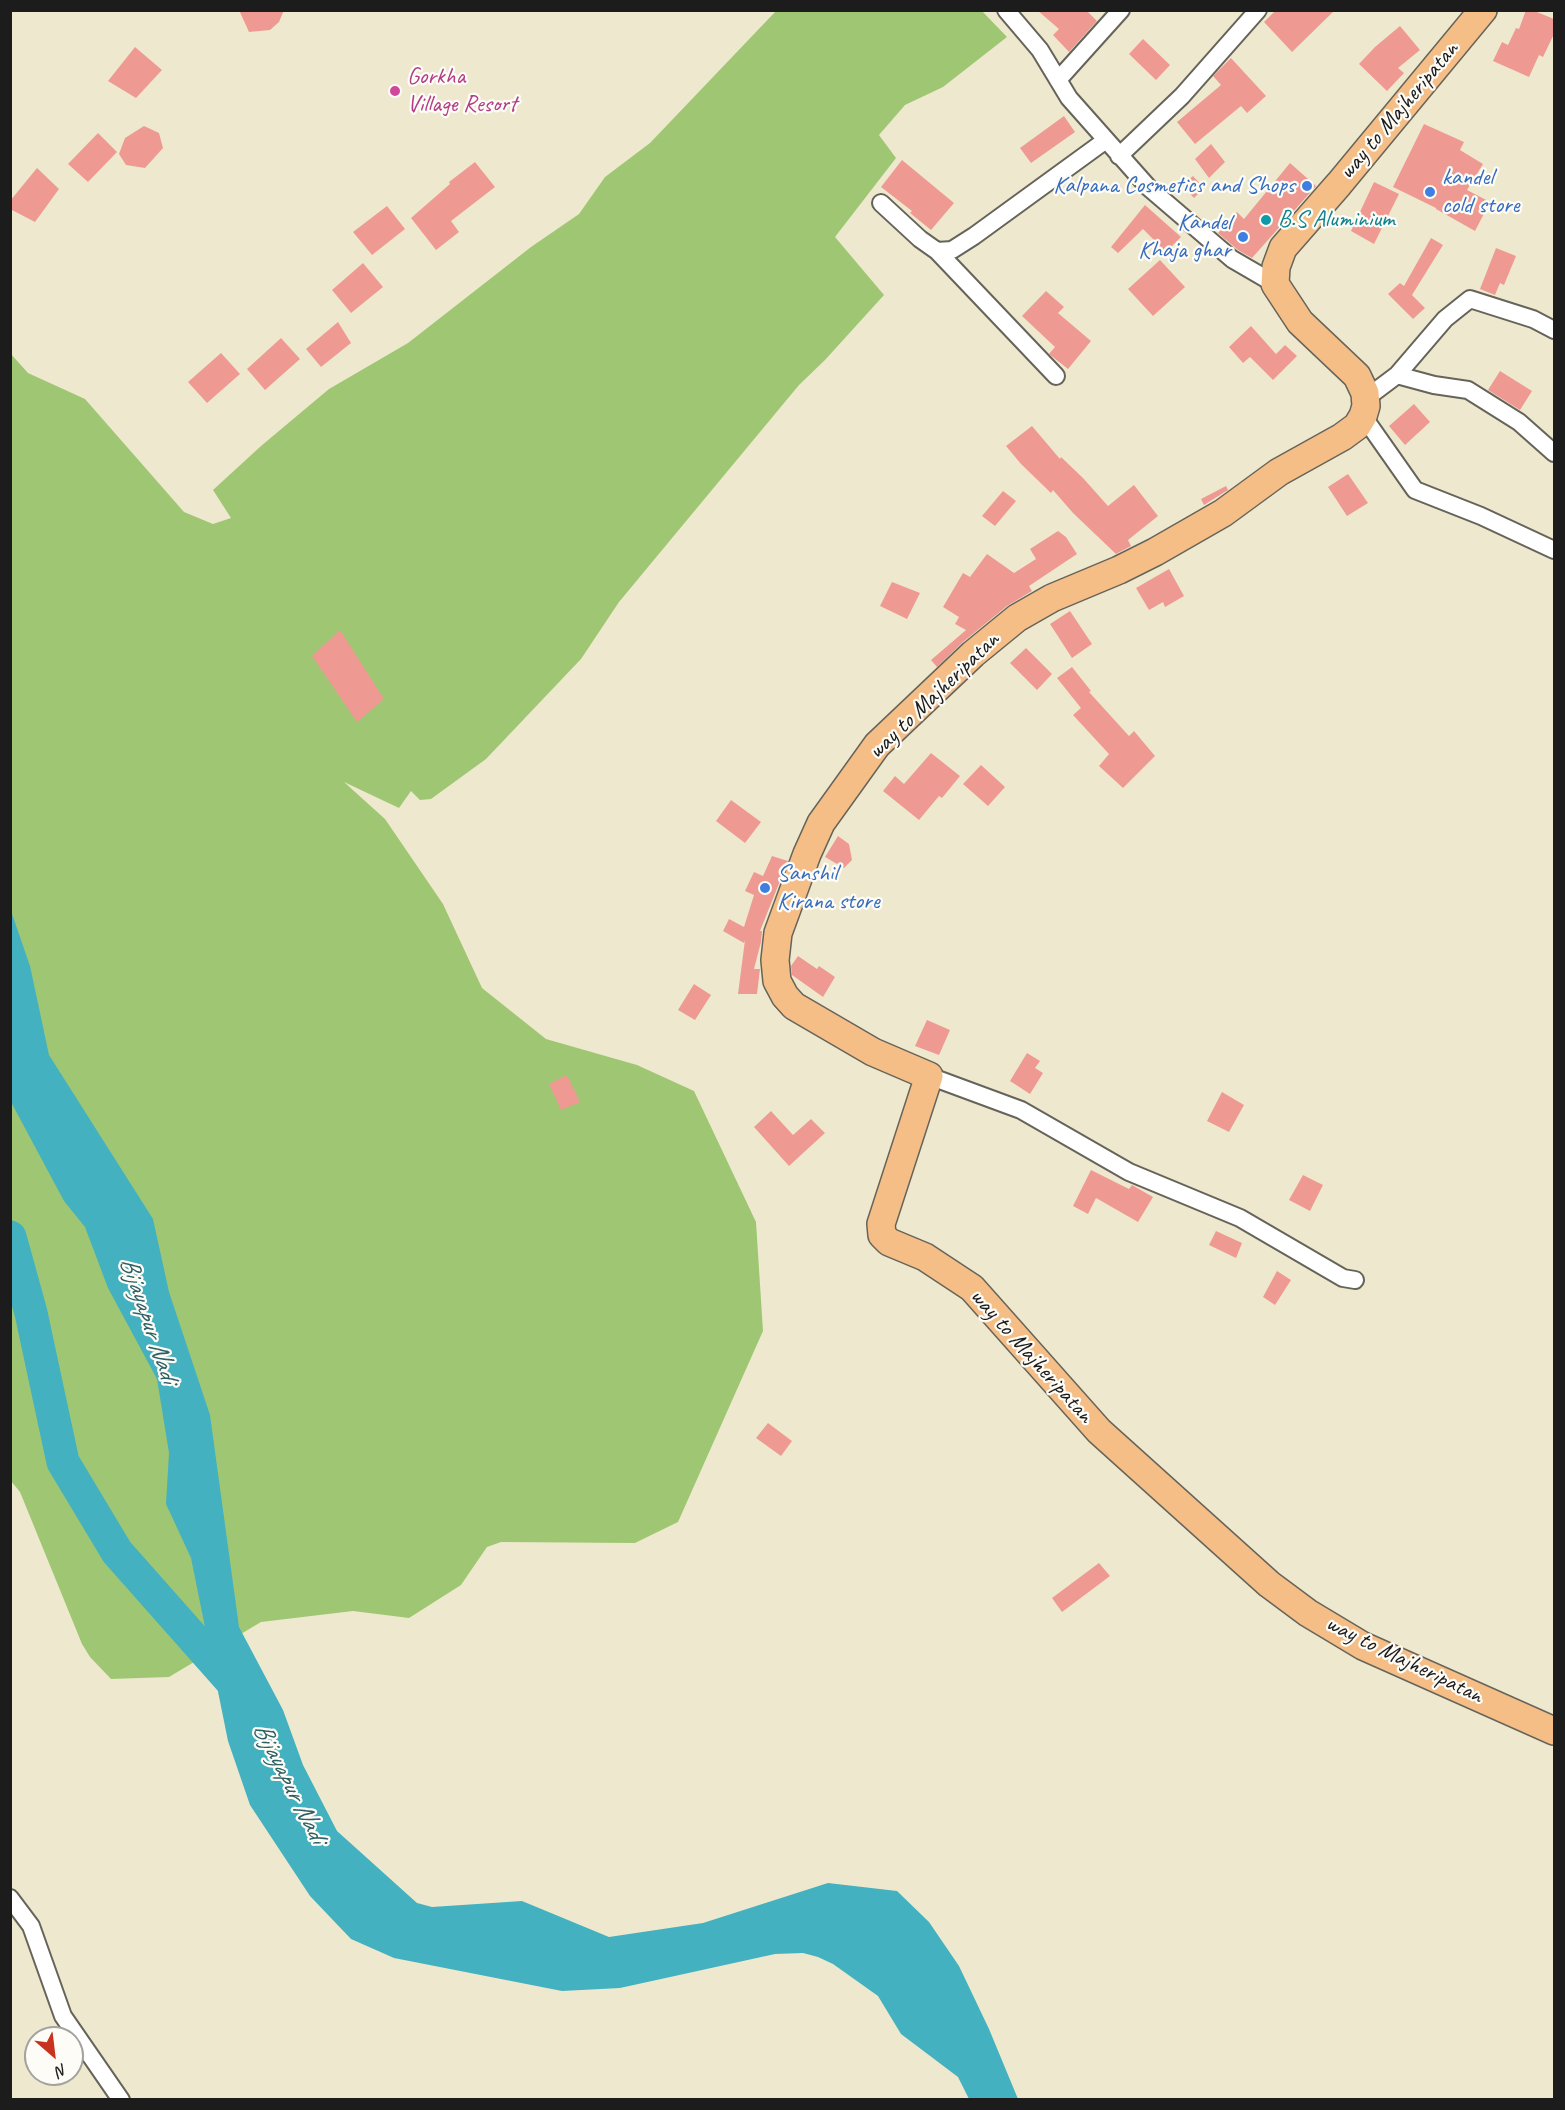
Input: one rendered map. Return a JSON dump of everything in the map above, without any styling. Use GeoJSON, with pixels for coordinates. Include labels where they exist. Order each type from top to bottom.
{"type":"FeatureCollection","features":[{"type":"Feature","properties":{"kind":"main road","name":"way to Majheripatan"},"geometry":{"type":"LineString","coordinates":[[1275,284],[1276,267],[1283,248],[1483,10]]}},
{"type":"Feature","properties":{"kind":"main road"},"geometry":{"type":"LineString","coordinates":[[1275,284],[1300,322],[1357,376],[1365,393],[1364,408]]}},
{"type":"Feature","properties":{"kind":"main road","name":"way to Majheripatan"},"geometry":{"type":"LineString","coordinates":[[1364,408],[1357,426],[1342,437],[1279,472],[1223,513],[1155,552],[1052,598],[1017,618],[973,654],[877,745],[821,823],[807,855],[778,933],[775,960],[777,981],[785,996],[794,1006],[873,1052],[929,1076],[881,1224],[882,1235],[889,1242],[925,1257],[972,1288],[1099,1431],[1269,1584],[1363,1646],[1554,1731]]}},
{"type":"Feature","properties":{"kind":"street"},"geometry":{"type":"LineString","coordinates":[[1006,10],[1040,50],[1069,98],[1149,187],[1232,259],[1275,284]]}},
{"type":"Feature","properties":{"kind":"street"},"geometry":{"type":"LineString","coordinates":[[1058,80],[1120,10]]}},
{"type":"Feature","properties":{"kind":"street"},"geometry":{"type":"LineString","coordinates":[[1119,156],[1182,96],[1258,10]]}},
{"type":"Feature","properties":{"kind":"street"},"geometry":{"type":"LineString","coordinates":[[937,251],[952,250],[974,236],[1106,140]]}},
{"type":"Feature","properties":{"kind":"street"},"geometry":{"type":"LineString","coordinates":[[881,203],[920,239],[937,251],[1056,376]]}},
{"type":"Feature","properties":{"kind":"street"},"geometry":{"type":"LineString","coordinates":[[1554,330],[1533,319],[1470,299],[1445,319],[1397,375],[1364,408],[1415,490],[1481,516],[1554,550]]}},
{"type":"Feature","properties":{"kind":"street"},"geometry":{"type":"LineString","coordinates":[[1397,375],[1434,385],[1468,390],[1519,422],[1554,453]]}},
{"type":"Feature","properties":{"kind":"street"},"geometry":{"type":"LineString","coordinates":[[929,1076],[1021,1110],[1129,1172],[1240,1218],[1343,1278],[1355,1280]]}},
{"type":"Feature","properties":{"kind":"street"},"geometry":{"type":"LineString","coordinates":[[10,1898],[31,1926],[63,2016],[122,2100]]}},
{"type":"Feature","properties":{"kind":"green space"},"geometry":{"type":"Polygon","coordinates":[[[776,11],[982,11],[1007,37],[943,87],[905,105],[879,135],[896,158],[835,237],[884,295],[799,385],[619,602],[581,659],[486,759],[431,799],[420,800],[411,791],[399,808],[344,782],[385,819],[443,904],[482,988],[546,1039],[637,1065],[694,1091],[756,1222],[763,1331],[678,1522],[635,1543],[501,1542],[487,1547],[461,1585],[409,1618],[353,1611],[261,1622],[169,1677],[111,1679],[90,1657],[82,1644],[20,1492],[11,1481],[10,353],[28,373],[85,399],[184,512],[213,524],[231,518],[213,490],[329,389],[408,343],[531,247],[579,214],[605,177],[650,143],[776,11]]]}},
{"type":"Feature","properties":{"kind":"water","name":"Bijayapur Nadi"},"geometry":{"type":"Polygon","coordinates":[[[11,911],[30,966],[49,1055],[153,1219],[169,1292],[210,1415],[239,1627],[283,1710],[303,1765],[337,1831],[417,1903],[432,1907],[522,1901],[609,1937],[703,1923],[828,1883],[897,1891],[929,1922],[959,1966],[989,2029],[1018,2099],[969,2099],[958,2077],[901,2034],[878,1996],[833,1964],[818,1957],[803,1953],[775,1954],[620,1988],[562,1991],[394,1958],[351,1939],[310,1896],[250,1805],[228,1741],[191,1558],[166,1504],[169,1453],[157,1379],[108,1288],[85,1227],[64,1201],[11,1102],[11,911]]]}},
{"type":"Feature","properties":{"kind":"building"},"geometry":{"type":"Polygon","coordinates":[[[239,10],[284,10],[279,22],[270,30],[249,32],[239,10]]]}},
{"type":"Feature","properties":{"kind":"building"},"geometry":{"type":"Polygon","coordinates":[[[1037,10],[1086,10],[1097,21],[1069,52],[1053,35],[1059,29],[1037,10]]]}},
{"type":"Feature","properties":{"kind":"building"},"geometry":{"type":"Polygon","coordinates":[[[1276,10],[1335,10],[1292,52],[1264,22],[1276,10]]]}},
{"type":"Feature","properties":{"kind":"building"},"geometry":{"type":"Polygon","coordinates":[[[1526,10],[1532,10],[1554,19],[1554,34],[1543,57],[1539,55],[1529,77],[1493,61],[1502,42],[1508,45],[1516,28],[1519,29],[1526,10]]]}},
{"type":"Feature","properties":{"kind":"building"},"geometry":{"type":"Polygon","coordinates":[[[1400,26],[1420,50],[1398,68],[1404,73],[1387,91],[1359,64],[1400,26]]]}},
{"type":"Feature","properties":{"kind":"building"},"geometry":{"type":"Polygon","coordinates":[[[1143,39],[1170,65],[1156,80],[1129,54],[1143,39]]]}},
{"type":"Feature","properties":{"kind":"building"},"geometry":{"type":"Polygon","coordinates":[[[135,47],[162,70],[136,98],[108,81],[135,47]]]}},
{"type":"Feature","properties":{"kind":"building"},"geometry":{"type":"Polygon","coordinates":[[[1231,58],[1266,96],[1247,113],[1241,106],[1195,144],[1177,122],[1221,85],[1213,76],[1231,58]]]}},
{"type":"Feature","properties":{"kind":"building"},"geometry":{"type":"Polygon","coordinates":[[[1064,116],[1075,132],[1031,163],[1020,148],[1064,116]]]}},
{"type":"Feature","properties":{"kind":"building"},"geometry":{"type":"Polygon","coordinates":[[[1424,124],[1464,142],[1460,150],[1483,164],[1467,190],[1490,202],[1475,231],[1436,208],[1393,187],[1424,124]]]}},
{"type":"Feature","properties":{"kind":"building"},"geometry":{"type":"Polygon","coordinates":[[[144,126],[159,133],[163,148],[145,168],[126,165],[119,154],[125,138],[144,126]]]}},
{"type":"Feature","properties":{"kind":"building"},"geometry":{"type":"Polygon","coordinates":[[[98,133],[117,152],[88,182],[68,164],[98,133]]]}},
{"type":"Feature","properties":{"kind":"building"},"geometry":{"type":"Polygon","coordinates":[[[1211,144],[1225,162],[1209,178],[1195,159],[1211,144]]]}},
{"type":"Feature","properties":{"kind":"building"},"geometry":{"type":"Polygon","coordinates":[[[902,160],[954,203],[931,230],[910,213],[912,211],[881,187],[902,160]]]}},
{"type":"Feature","properties":{"kind":"building"},"geometry":{"type":"Polygon","coordinates":[[[475,162],[495,187],[451,221],[459,232],[436,250],[411,218],[450,184],[449,182],[475,162]]]}},
{"type":"Feature","properties":{"kind":"building"},"geometry":{"type":"Polygon","coordinates":[[[1290,163],[1316,186],[1252,258],[1238,250],[1218,233],[1237,212],[1244,219],[1290,163]]]}},
{"type":"Feature","properties":{"kind":"building"},"geometry":{"type":"Polygon","coordinates":[[[37,168],[59,189],[35,222],[10,209],[10,201],[37,168]]]}},
{"type":"Feature","properties":{"kind":"building"},"geometry":{"type":"Polygon","coordinates":[[[1193,176],[1204,188],[1194,198],[1182,185],[1193,176]]]}},
{"type":"Feature","properties":{"kind":"building"},"geometry":{"type":"Polygon","coordinates":[[[1374,182],[1399,194],[1374,244],[1351,231],[1374,182]]]}},
{"type":"Feature","properties":{"kind":"building"},"geometry":{"type":"Polygon","coordinates":[[[1145,205],[1181,237],[1166,252],[1143,229],[1118,253],[1111,247],[1145,205]]]}},
{"type":"Feature","properties":{"kind":"building"},"geometry":{"type":"Polygon","coordinates":[[[387,206],[405,229],[372,255],[353,232],[387,206]]]}},
{"type":"Feature","properties":{"kind":"building"},"geometry":{"type":"Polygon","coordinates":[[[1431,238],[1443,245],[1412,295],[1425,308],[1413,319],[1388,294],[1400,283],[1404,286],[1431,238]]]}},
{"type":"Feature","properties":{"kind":"building"},"geometry":{"type":"Polygon","coordinates":[[[1496,248],[1516,256],[1504,285],[1500,283],[1495,295],[1480,289],[1496,248]]]}},
{"type":"Feature","properties":{"kind":"building"},"geometry":{"type":"Polygon","coordinates":[[[1160,260],[1185,287],[1153,316],[1128,289],[1160,260]]]}},
{"type":"Feature","properties":{"kind":"building"},"geometry":{"type":"Polygon","coordinates":[[[363,263],[383,287],[351,313],[332,290],[363,263]]]}},
{"type":"Feature","properties":{"kind":"building"},"geometry":{"type":"Polygon","coordinates":[[[1046,291],[1064,307],[1058,313],[1091,341],[1068,369],[1049,354],[1055,347],[1022,316],[1046,291]]]}},
{"type":"Feature","properties":{"kind":"building"},"geometry":{"type":"Polygon","coordinates":[[[338,322],[351,343],[321,367],[306,349],[338,322]]]}},
{"type":"Feature","properties":{"kind":"building"},"geometry":{"type":"Polygon","coordinates":[[[1251,326],[1276,354],[1285,345],[1297,356],[1273,380],[1250,357],[1243,363],[1229,347],[1251,326]]]}},
{"type":"Feature","properties":{"kind":"building"},"geometry":{"type":"Polygon","coordinates":[[[281,338],[300,359],[265,390],[247,369],[281,338]]]}},
{"type":"Feature","properties":{"kind":"building"},"geometry":{"type":"Polygon","coordinates":[[[221,353],[240,374],[207,403],[188,382],[221,353]]]}},
{"type":"Feature","properties":{"kind":"building"},"geometry":{"type":"Polygon","coordinates":[[[1500,371],[1532,391],[1520,410],[1488,390],[1500,371]]]}},
{"type":"Feature","properties":{"kind":"building"},"geometry":{"type":"Polygon","coordinates":[[[1414,404],[1430,422],[1405,445],[1389,426],[1414,404]]]}},
{"type":"Feature","properties":{"kind":"building"},"geometry":{"type":"Polygon","coordinates":[[[1032,426],[1060,459],[1061,457],[1083,478],[1108,506],[1134,485],[1158,516],[1128,540],[1131,546],[1116,554],[1073,513],[1053,490],[1051,493],[1021,464],[1006,446],[1032,426]]]}},
{"type":"Feature","properties":{"kind":"building"},"geometry":{"type":"Polygon","coordinates":[[[1348,474],[1368,503],[1347,516],[1328,487],[1348,474]]]}},
{"type":"Feature","properties":{"kind":"building"},"geometry":{"type":"Polygon","coordinates":[[[1226,486],[1228,490],[1204,505],[1201,499],[1226,486]]]}},
{"type":"Feature","properties":{"kind":"building"},"geometry":{"type":"Polygon","coordinates":[[[1003,491],[1016,501],[995,526],[982,516],[1003,491]]]}},
{"type":"Feature","properties":{"kind":"building"},"geometry":{"type":"Polygon","coordinates":[[[1058,531],[1066,537],[1077,554],[1029,586],[1032,591],[1007,606],[937,667],[931,660],[966,630],[955,624],[959,617],[943,607],[963,573],[970,577],[987,554],[1014,573],[1036,559],[1030,549],[1058,531]]]}},
{"type":"Feature","properties":{"kind":"building"},"geometry":{"type":"Polygon","coordinates":[[[1169,569],[1184,596],[1165,607],[1163,602],[1149,610],[1136,588],[1169,569]]]}},
{"type":"Feature","properties":{"kind":"building"},"geometry":{"type":"Polygon","coordinates":[[[892,582],[920,593],[907,619],[880,606],[892,582]]]}},
{"type":"Feature","properties":{"kind":"building"},"geometry":{"type":"Polygon","coordinates":[[[1070,611],[1092,644],[1072,658],[1050,624],[1070,611]]]}},
{"type":"Feature","properties":{"kind":"building"},"geometry":{"type":"Polygon","coordinates":[[[340,630],[384,699],[357,722],[312,656],[340,630]]]}},
{"type":"Feature","properties":{"kind":"building"},"geometry":{"type":"Polygon","coordinates":[[[1026,648],[1052,674],[1037,690],[1010,663],[1026,648]]]}},
{"type":"Feature","properties":{"kind":"building"},"geometry":{"type":"Polygon","coordinates":[[[1072,667],[1091,691],[1089,692],[1129,736],[1134,731],[1155,756],[1123,788],[1099,766],[1109,754],[1073,715],[1081,708],[1057,678],[1072,667]]]}},
{"type":"Feature","properties":{"kind":"building"},"geometry":{"type":"Polygon","coordinates":[[[931,753],[960,776],[942,798],[939,796],[919,820],[883,791],[895,776],[904,784],[931,753]]]}},
{"type":"Feature","properties":{"kind":"building"},"geometry":{"type":"Polygon","coordinates":[[[981,765],[1005,787],[988,806],[963,784],[981,765]]]}},
{"type":"Feature","properties":{"kind":"building"},"geometry":{"type":"Polygon","coordinates":[[[731,800],[761,822],[745,843],[716,821],[731,800]]]}},
{"type":"Feature","properties":{"kind":"building"},"geometry":{"type":"Polygon","coordinates":[[[838,836],[849,844],[852,860],[844,868],[825,857],[838,836]]]}},
{"type":"Feature","properties":{"kind":"building"},"geometry":{"type":"Polygon","coordinates":[[[772,856],[788,861],[760,931],[762,931],[761,942],[754,969],[760,969],[757,994],[738,994],[745,940],[744,943],[723,931],[729,919],[744,927],[754,895],[745,891],[754,872],[763,876],[772,856]]]}},
{"type":"Feature","properties":{"kind":"building"},"geometry":{"type":"Polygon","coordinates":[[[798,956],[817,969],[819,966],[835,977],[823,997],[792,975],[791,966],[798,956]]]}},
{"type":"Feature","properties":{"kind":"building"},"geometry":{"type":"Polygon","coordinates":[[[694,984],[711,995],[695,1020],[678,1010],[694,984]]]}},
{"type":"Feature","properties":{"kind":"building"},"geometry":{"type":"Polygon","coordinates":[[[927,1020],[950,1030],[939,1055],[915,1046],[927,1020]]]}},
{"type":"Feature","properties":{"kind":"building"},"geometry":{"type":"Polygon","coordinates":[[[1027,1053],[1040,1061],[1035,1068],[1043,1073],[1030,1094],[1010,1081],[1027,1053]]]}},
{"type":"Feature","properties":{"kind":"building"},"geometry":{"type":"Polygon","coordinates":[[[567,1075],[580,1102],[561,1110],[549,1084],[567,1075]]]}},
{"type":"Feature","properties":{"kind":"building"},"geometry":{"type":"Polygon","coordinates":[[[1222,1092],[1244,1105],[1229,1132],[1207,1121],[1222,1092]]]}},
{"type":"Feature","properties":{"kind":"building"},"geometry":{"type":"Polygon","coordinates":[[[771,1111],[793,1135],[811,1119],[825,1133],[789,1166],[754,1127],[771,1111]]]}},
{"type":"Feature","properties":{"kind":"building"},"geometry":{"type":"Polygon","coordinates":[[[1091,1170],[1129,1189],[1132,1185],[1153,1197],[1138,1222],[1096,1198],[1088,1214],[1073,1206],[1091,1170]]]}},
{"type":"Feature","properties":{"kind":"building"},"geometry":{"type":"Polygon","coordinates":[[[1303,1175],[1323,1185],[1310,1211],[1289,1200],[1303,1175]]]}},
{"type":"Feature","properties":{"kind":"building"},"geometry":{"type":"Polygon","coordinates":[[[1216,1231],[1242,1243],[1236,1258],[1209,1245],[1216,1231]]]}},
{"type":"Feature","properties":{"kind":"building"},"geometry":{"type":"Polygon","coordinates":[[[1277,1271],[1291,1280],[1275,1305],[1263,1297],[1277,1271]]]}},
{"type":"Feature","properties":{"kind":"building"},"geometry":{"type":"Polygon","coordinates":[[[768,1423],[792,1441],[781,1456],[756,1438],[768,1423]]]}},
{"type":"Feature","properties":{"kind":"building"},"geometry":{"type":"Polygon","coordinates":[[[1099,1563],[1110,1576],[1062,1612],[1052,1598],[1099,1563]]]}},
{"type":"Feature","properties":{"kind":"waterway"},"geometry":{"type":"LineString","coordinates":[[10,1237],[31,1313],[63,1462],[117,1552],[241,1692]]}},
{"type":"Feature","properties":{"kind":"place","name":"Gorkha Village Resort"},"geometry":{"type":"Point","coordinates":[395,91]}},
{"type":"Feature","properties":{"kind":"place","name":"Kalpana Cosmetics and Shops"},"geometry":{"type":"Point","coordinates":[1307,186]}},
{"type":"Feature","properties":{"kind":"place","name":"kandel cold store"},"geometry":{"type":"Point","coordinates":[1430,192]}},
{"type":"Feature","properties":{"kind":"place","name":"B.S Aluminium"},"geometry":{"type":"Point","coordinates":[1266,220]}},
{"type":"Feature","properties":{"kind":"place","name":"Kandel Khaja ghar"},"geometry":{"type":"Point","coordinates":[1243,237]}},
{"type":"Feature","properties":{"kind":"place","name":"Sanshil Kirana store"},"geometry":{"type":"Point","coordinates":[765,888]}}]}
